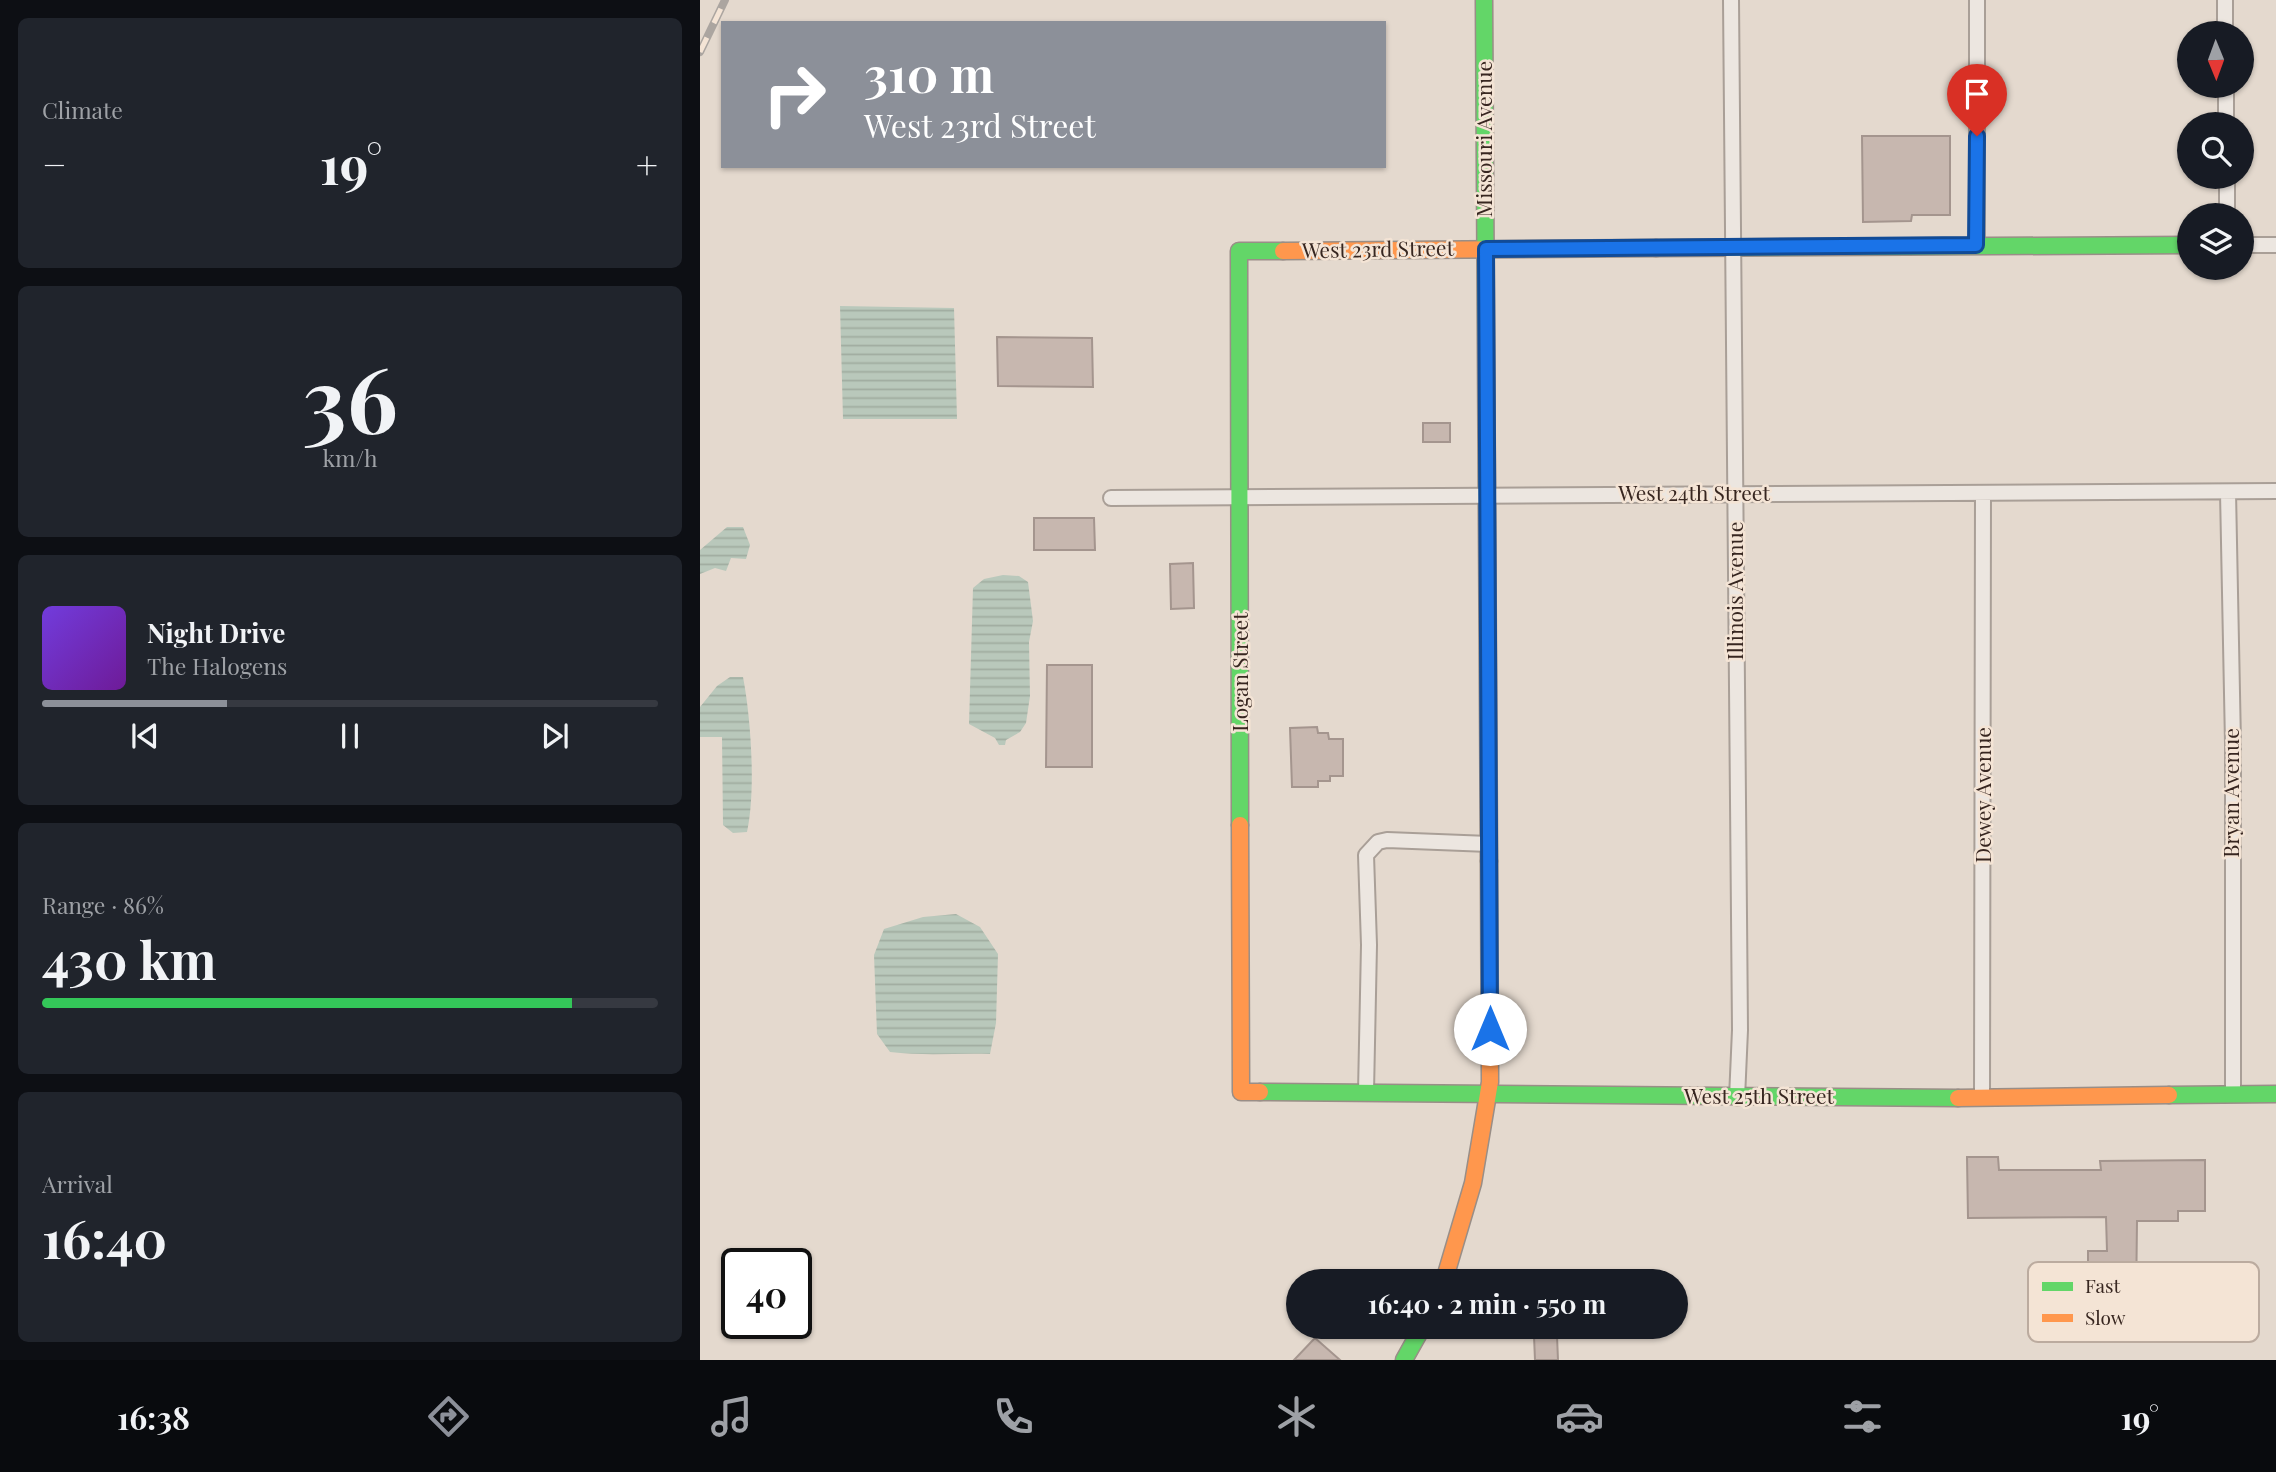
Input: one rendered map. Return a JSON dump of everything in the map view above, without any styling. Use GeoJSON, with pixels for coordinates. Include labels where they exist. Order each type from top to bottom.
{"type":"FeatureCollection","features":[{"type":"Feature","properties":{"kind":"street","name":"Missouri Avenue"},"geometry":{"type":"LineString","coordinates":[[1448,1269],[1466,1211],[1488,1094],[1484,0]]}},
{"type":"Feature","properties":{"kind":"street","name":"Illinois Avenue"},"geometry":{"type":"LineString","coordinates":[[1731,0],[1740,1030],[1737,1098]]}},
{"type":"Feature","properties":{"kind":"street"},"geometry":{"type":"LineString","coordinates":[[1976,245],[1977,0]]}},
{"type":"Feature","properties":{"kind":"street"},"geometry":{"type":"LineString","coordinates":[[2225,0],[2225,21]]}},
{"type":"Feature","properties":{"kind":"street"},"geometry":{"type":"LineString","coordinates":[[2254,244],[2276,245]]}},
{"type":"Feature","properties":{"kind":"street","name":"West 23rd Street"},"geometry":{"type":"LineString","coordinates":[[1239,251],[2177,245]]}},
{"type":"Feature","properties":{"kind":"street","name":"Logan Street"},"geometry":{"type":"LineString","coordinates":[[1239,251],[1241,1092]]}},
{"type":"Feature","properties":{"kind":"street","name":"West 24th Street"},"geometry":{"type":"LineString","coordinates":[[1111,498],[1240,495],[2276,491]]}},
{"type":"Feature","properties":{"kind":"street","name":"Bryan Avenue"},"geometry":{"type":"LineString","coordinates":[[2228,492],[2233,1094]]}},
{"type":"Feature","properties":{"kind":"street","name":"Dewey Avenue"},"geometry":{"type":"LineString","coordinates":[[1982,1097],[1983,493]]}},
{"type":"Feature","properties":{"kind":"street"},"geometry":{"type":"LineString","coordinates":[[1366,1092],[1369,945],[1366,855],[1378,842],[1387,840],[1489,844]]}},
{"type":"Feature","properties":{"kind":"street","name":"West 25th Street"},"geometry":{"type":"LineString","coordinates":[[1241,1092],[1737,1098],[2276,1094]]}},
{"type":"Feature","properties":{"kind":"street"},"geometry":{"type":"LineString","coordinates":[[1404,1360],[1416,1339]]}},
{"type":"Feature","properties":{"kind":"shaded area"},"geometry":{"type":"Polygon","coordinates":[[[840,306],[954,308],[957,419],[843,419],[840,306]]]}},
{"type":"Feature","properties":{"kind":"shaded area"},"geometry":{"type":"Polygon","coordinates":[[[727,527],[743,527],[750,545],[746,559],[731,558],[726,571],[715,568],[700,574],[700,550],[727,527]]]}},
{"type":"Feature","properties":{"kind":"shaded area"},"geometry":{"type":"Polygon","coordinates":[[[1003,575],[1019,576],[1028,582],[1033,621],[1029,642],[1030,696],[1026,723],[1020,732],[1006,740],[1005,745],[999,745],[995,738],[969,724],[973,588],[984,579],[1003,575]]]}},
{"type":"Feature","properties":{"kind":"shaded area"},"geometry":{"type":"Polygon","coordinates":[[[730,677],[743,677],[752,776],[747,832],[733,833],[723,825],[722,737],[700,737],[700,707],[717,686],[730,677]]]}},
{"type":"Feature","properties":{"kind":"shaded area"},"geometry":{"type":"Polygon","coordinates":[[[956,914],[980,927],[998,954],[996,1023],[990,1054],[890,1052],[877,1034],[874,955],[884,929],[923,917],[956,914]]]}},
{"type":"Feature","properties":{"kind":"building"},"geometry":{"type":"Polygon","coordinates":[[[1862,136],[1950,136],[1950,215],[1912,215],[1911,221],[1863,222],[1862,136]]]}},
{"type":"Feature","properties":{"kind":"building"},"geometry":{"type":"Polygon","coordinates":[[[997,337],[1092,338],[1093,387],[998,386],[997,337]]]}},
{"type":"Feature","properties":{"kind":"building"},"geometry":{"type":"Polygon","coordinates":[[[1423,423],[1450,423],[1450,442],[1423,442],[1423,423]]]}},
{"type":"Feature","properties":{"kind":"building"},"geometry":{"type":"Polygon","coordinates":[[[1034,518],[1094,518],[1095,550],[1034,550],[1034,518]]]}},
{"type":"Feature","properties":{"kind":"building"},"geometry":{"type":"Polygon","coordinates":[[[1193,563],[1194,608],[1171,609],[1170,564],[1193,563]]]}},
{"type":"Feature","properties":{"kind":"building"},"geometry":{"type":"Polygon","coordinates":[[[1047,665],[1092,665],[1092,767],[1046,767],[1047,665]]]}},
{"type":"Feature","properties":{"kind":"building"},"geometry":{"type":"Polygon","coordinates":[[[1317,727],[1318,733],[1328,733],[1329,739],[1343,739],[1343,776],[1330,776],[1330,781],[1318,781],[1318,787],[1292,787],[1290,728],[1317,727]]]}},
{"type":"Feature","properties":{"kind":"building"},"geometry":{"type":"Polygon","coordinates":[[[1967,1157],[1998,1157],[1999,1170],[2101,1170],[2100,1161],[2205,1160],[2205,1211],[2178,1211],[2178,1221],[2137,1221],[2137,1262],[2088,1262],[2088,1251],[2107,1251],[2106,1217],[1968,1218],[1967,1157]]]}},
{"type":"Feature","properties":{"kind":"building"},"geometry":{"type":"Polygon","coordinates":[[[1316,1339],[1340,1360],[1294,1360],[1316,1339]]]}},
{"type":"Feature","properties":{"kind":"building"},"geometry":{"type":"Polygon","coordinates":[[[1534,1339],[1557,1339],[1558,1360],[1535,1360],[1534,1339]]]}},
{"type":"Feature","properties":{"kind":"railway"},"geometry":{"type":"LineString","coordinates":[[700,52],[725,0]]}},
{"type":"Feature","properties":{"kind":"traffic: fast"},"geometry":{"type":"LineString","coordinates":[[1484,0],[1489,861]]}},
{"type":"Feature","properties":{"kind":"traffic: fast"},"geometry":{"type":"LineString","coordinates":[[1656,248],[2177,245]]}},
{"type":"Feature","properties":{"kind":"traffic: fast"},"geometry":{"type":"LineString","coordinates":[[1240,825],[1239,251],[1283,251]]}},
{"type":"Feature","properties":{"kind":"traffic: fast"},"geometry":{"type":"LineString","coordinates":[[1260,1092],[1958,1098]]}},
{"type":"Feature","properties":{"kind":"traffic: fast"},"geometry":{"type":"LineString","coordinates":[[2169,1095],[2276,1094]]}},
{"type":"Feature","properties":{"kind":"traffic: fast"},"geometry":{"type":"LineString","coordinates":[[1404,1360],[1416,1339]]}},
{"type":"Feature","properties":{"kind":"traffic: slow"},"geometry":{"type":"LineString","coordinates":[[1283,251],[1656,248]]}},
{"type":"Feature","properties":{"kind":"traffic: slow"},"geometry":{"type":"LineString","coordinates":[[1240,825],[1241,1092],[1260,1092]]}},
{"type":"Feature","properties":{"kind":"traffic: slow"},"geometry":{"type":"LineString","coordinates":[[1448,1269],[1473,1183],[1490,1082],[1489,861]]}},
{"type":"Feature","properties":{"kind":"traffic: slow"},"geometry":{"type":"LineString","coordinates":[[1958,1098],[2169,1095]]}},
{"type":"Feature","properties":{"kind":"route"},"geometry":{"type":"LineString","coordinates":[[1490,1029],[1486,249],[1976,245],[1977,136]]}}]}
